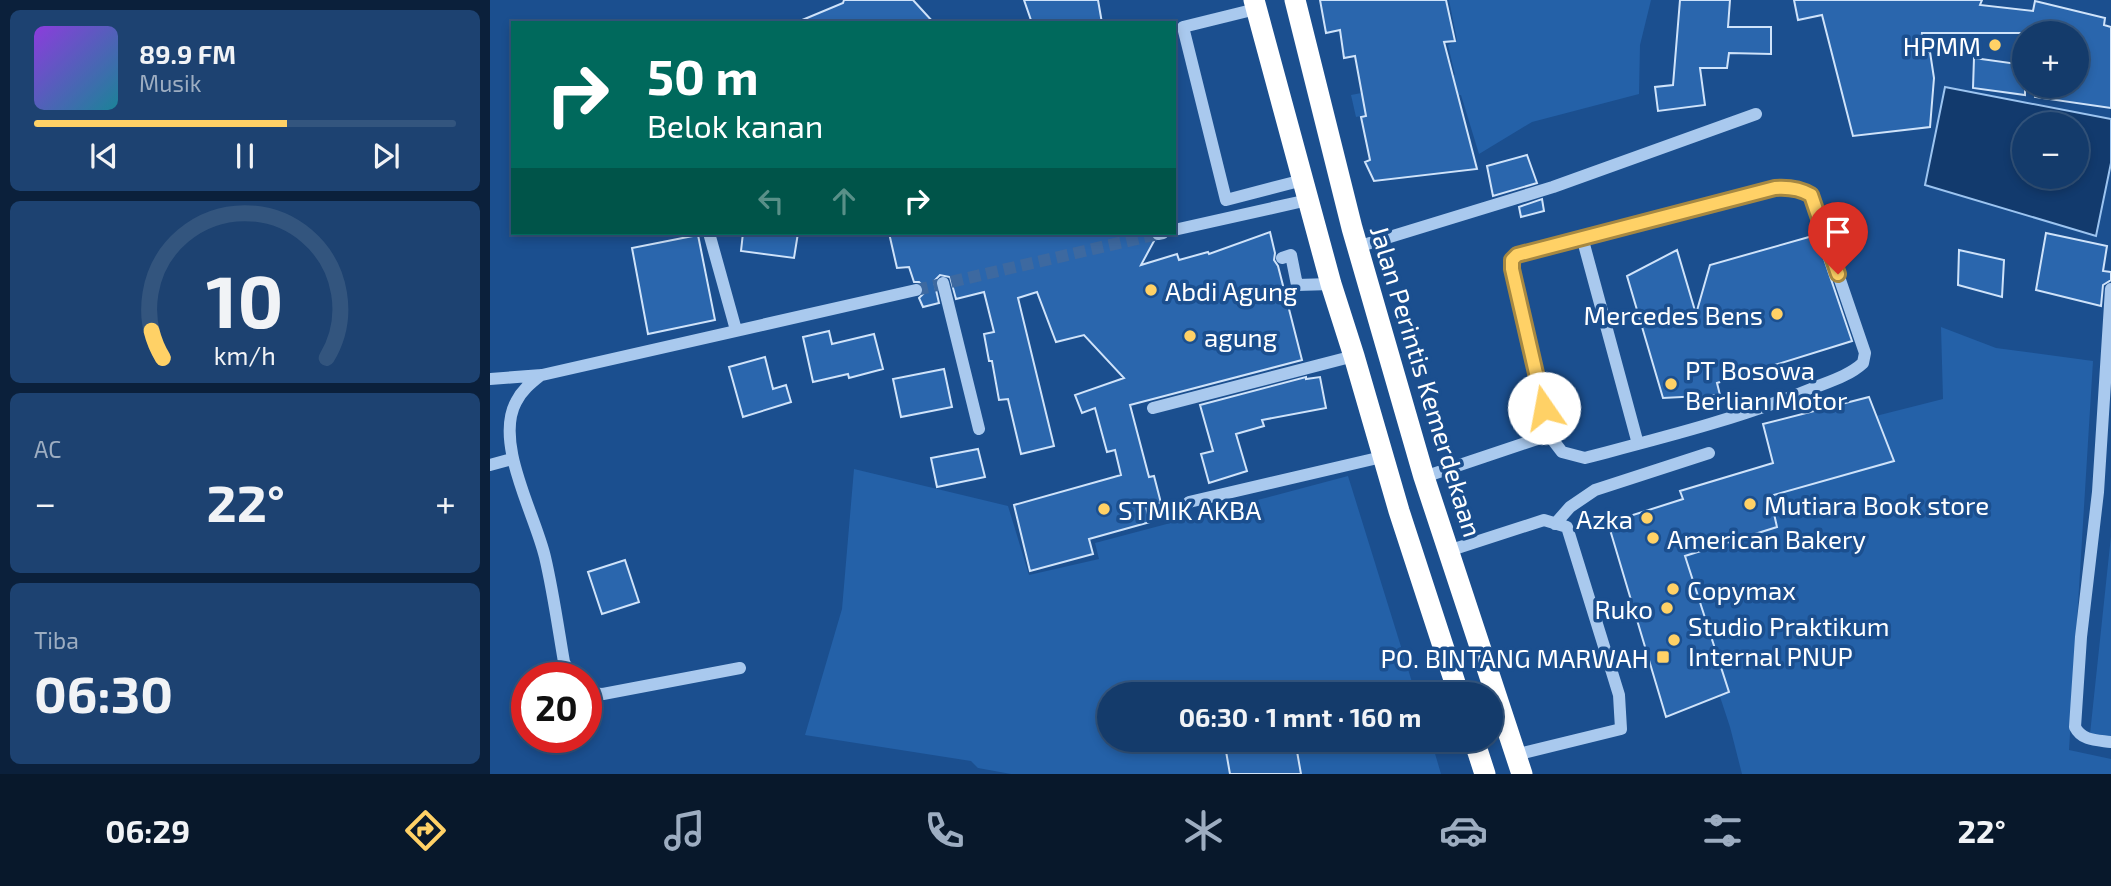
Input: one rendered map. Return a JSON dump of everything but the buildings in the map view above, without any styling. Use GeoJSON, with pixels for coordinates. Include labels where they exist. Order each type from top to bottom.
{"type":"FeatureCollection","features":[{"type":"Feature","properties":{"kind":"highway","name":"Jalan Perintis Kemerdekaan"},"geometry":{"type":"LineString","coordinates":[[1295,0],[1357,247],[1424,477],[1519,764]]}},
{"type":"Feature","properties":{"kind":"highway"},"geometry":{"type":"LineString","coordinates":[[1255,5],[1331,284],[1382,457],[1455,682]]}},
{"type":"Feature","properties":{"kind":"highway"},"geometry":{"type":"LineString","coordinates":[[1478,752],[1485,774]]}},
{"type":"Feature","properties":{"kind":"street"},"geometry":{"type":"LineString","coordinates":[[1255,5],[1183,27],[1226,200],[1306,190]]}},
{"type":"Feature","properties":{"kind":"street"},"geometry":{"type":"LineString","coordinates":[[1357,247],[1553,187],[1756,114]]}},
{"type":"Feature","properties":{"kind":"street"},"geometry":{"type":"LineString","coordinates":[[1775,188],[1803,190],[1811,195],[1865,353],[1863,363],[1774,404],[1586,458],[1562,452],[1549,435],[1512,269],[1512,260],[1517,255],[1775,188]]}},
{"type":"Feature","properties":{"kind":"street"},"geometry":{"type":"LineString","coordinates":[[1176,229],[1306,190]]}},
{"type":"Feature","properties":{"kind":"street"},"geometry":{"type":"LineString","coordinates":[[710,235],[736,330]]}},
{"type":"Feature","properties":{"kind":"street"},"geometry":{"type":"LineString","coordinates":[[1582,237],[1638,444]]}},
{"type":"Feature","properties":{"kind":"street"},"geometry":{"type":"LineString","coordinates":[[1282,258],[1291,255],[1297,285],[1331,284]]}},
{"type":"Feature","properties":{"kind":"street"},"geometry":{"type":"LineString","coordinates":[[943,283],[979,429]]}},
{"type":"Feature","properties":{"kind":"street"},"geometry":{"type":"LineString","coordinates":[[2111,289],[2105,482],[2081,637],[2075,727],[2079,735],[2111,742]]}},
{"type":"Feature","properties":{"kind":"street"},"geometry":{"type":"LineString","coordinates":[[490,379],[542,375],[916,290]]}},
{"type":"Feature","properties":{"kind":"street"},"geometry":{"type":"LineString","coordinates":[[1153,408],[1354,356]]}},
{"type":"Feature","properties":{"kind":"street"},"geometry":{"type":"LineString","coordinates":[[542,375],[524,389],[514,404],[511,422],[512,459],[545,556],[564,662]]}},
{"type":"Feature","properties":{"kind":"street"},"geometry":{"type":"LineString","coordinates":[[1424,477],[1549,435]]}},
{"type":"Feature","properties":{"kind":"street"},"geometry":{"type":"LineString","coordinates":[[1555,524],[1570,507],[1595,489],[1709,453]]}},
{"type":"Feature","properties":{"kind":"street"},"geometry":{"type":"LineString","coordinates":[[1189,502],[1382,457]]}},
{"type":"Feature","properties":{"kind":"street"},"geometry":{"type":"LineString","coordinates":[[490,465],[512,459]]}},
{"type":"Feature","properties":{"kind":"street"},"geometry":{"type":"LineString","coordinates":[[1448,551],[1544,520],[1567,527],[1619,695],[1622,725],[1616,732],[1519,764]]}},
{"type":"Feature","properties":{"kind":"street"},"geometry":{"type":"LineString","coordinates":[[602,694],[740,668]]}},
{"type":"Feature","properties":{"kind":"shaded area"},"geometry":{"type":"Polygon","coordinates":[[[1449,0],[1651,0],[1640,45],[1639,94],[1532,122],[1479,154],[1461,95],[1356,117],[1351,95],[1455,75],[1448,45],[1457,40],[1449,0]]]}},
{"type":"Feature","properties":{"kind":"shaded area"},"geometry":{"type":"Polygon","coordinates":[[[1945,87],[2075,112],[2012,112],[2012,189],[2089,189],[2089,115],[2111,119],[2111,163],[2096,236],[1925,185],[1945,87]]]}},
{"type":"Feature","properties":{"kind":"shaded area"},"geometry":{"type":"Polygon","coordinates":[[[1941,327],[1996,348],[2093,361],[2069,750],[2111,759],[2111,774],[1742,774],[1730,727],[1672,551],[1748,502],[1860,420],[1943,399],[1941,327]]]}},
{"type":"Feature","properties":{"kind":"shaded area"},"geometry":{"type":"Polygon","coordinates":[[[854,469],[1008,506],[1029,575],[1099,559],[1095,543],[1348,476],[1412,682],[1097,682],[1097,752],[1435,752],[1441,774],[1011,774],[978,768],[971,761],[805,735],[842,609],[854,469]]]}},
{"type":"Feature","properties":{"kind":"shaded area"},"geometry":{"type":"Polygon","coordinates":[[[2111,536],[2111,739],[2090,734],[2111,536]]]}},
{"type":"Feature","properties":{"kind":"tunnel"},"geometry":{"type":"LineString","coordinates":[[916,290],[1154,235]]}},
{"type":"Feature","properties":{"kind":"place","name":"HPMM"},"geometry":{"type":"Point","coordinates":[1995,45]}},
{"type":"Feature","properties":{"kind":"place","name":"Abdi Agung"},"geometry":{"type":"Point","coordinates":[1151,290]}},
{"type":"Feature","properties":{"kind":"place","name":"Mercedes Bens"},"geometry":{"type":"Point","coordinates":[1777,314]}},
{"type":"Feature","properties":{"kind":"place","name":"agung"},"geometry":{"type":"Point","coordinates":[1190,336]}},
{"type":"Feature","properties":{"kind":"place","name":"PT Bosowa Berlian Motor"},"geometry":{"type":"Point","coordinates":[1671,384]}},
{"type":"Feature","properties":{"kind":"place","name":"Mutiara Book store"},"geometry":{"type":"Point","coordinates":[1750,504]}},
{"type":"Feature","properties":{"kind":"place","name":"STMIK AKBA"},"geometry":{"type":"Point","coordinates":[1104,509]}},
{"type":"Feature","properties":{"kind":"place","name":"Azka"},"geometry":{"type":"Point","coordinates":[1647,518]}},
{"type":"Feature","properties":{"kind":"place","name":"American Bakery"},"geometry":{"type":"Point","coordinates":[1653,538]}},
{"type":"Feature","properties":{"kind":"place","name":"Copymax"},"geometry":{"type":"Point","coordinates":[1673,589]}},
{"type":"Feature","properties":{"kind":"place","name":"Ruko"},"geometry":{"type":"Point","coordinates":[1667,608]}},
{"type":"Feature","properties":{"kind":"place","name":"Studio Praktikum Internal PNUP"},"geometry":{"type":"Point","coordinates":[1674,640]}},
{"type":"Feature","properties":{"kind":"place","name":"PO. BINTANG MARWAH"},"geometry":{"type":"Point","coordinates":[1663,657]}},
{"type":"Feature","properties":{"kind":"route"},"geometry":{"type":"LineString","coordinates":[[1544,408],[1512,269],[1512,260],[1517,255],[1775,188],[1789,187],[1811,195],[1838,274]]}}]}
